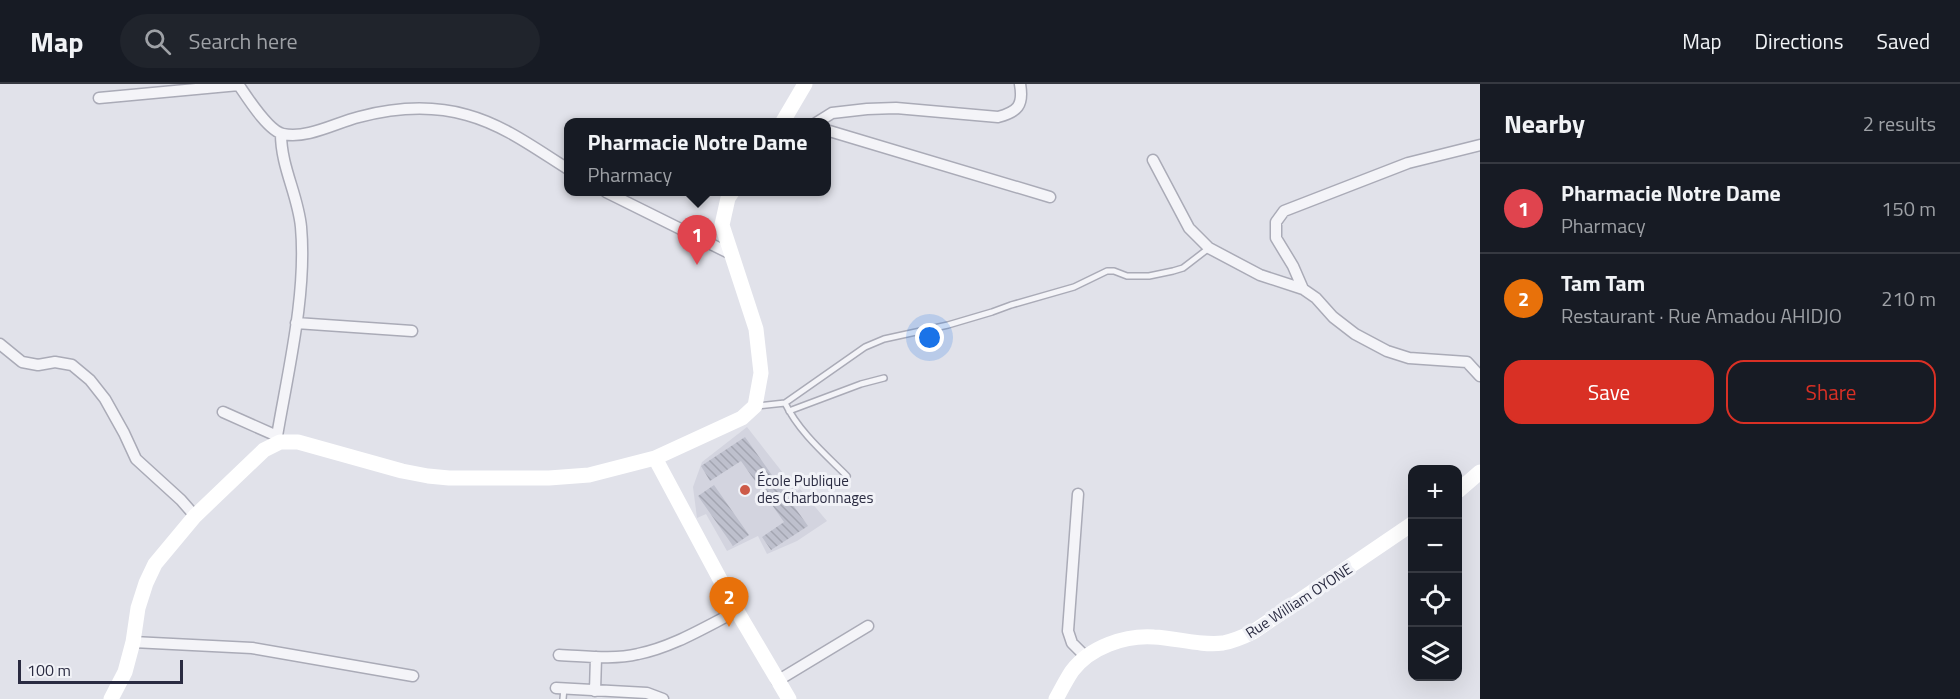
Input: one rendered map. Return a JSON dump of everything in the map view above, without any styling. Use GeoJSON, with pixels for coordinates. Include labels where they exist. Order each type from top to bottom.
{"type":"FeatureCollection","features":[{"type":"Feature","properties":{"kind":"street"},"geometry":{"type":"LineString","coordinates":[[785,118],[805,84]]}},
{"type":"Feature","properties":{"kind":"street"},"geometry":{"type":"LineString","coordinates":[[824,118],[832,113],[896,108],[998,117],[1012,113],[1019,105],[1020,84]]}},
{"type":"Feature","properties":{"kind":"street"},"geometry":{"type":"LineString","coordinates":[[99,98],[238,85],[272,128],[281,134],[296,135],[378,112],[401,109],[466,114],[507,131],[564,167]]}},
{"type":"Feature","properties":{"kind":"street"},"geometry":{"type":"LineString","coordinates":[[831,131],[1050,197]]}},
{"type":"Feature","properties":{"kind":"street"},"geometry":{"type":"LineString","coordinates":[[111,699],[125,672],[133,642],[138,608],[155,564],[195,516],[264,450],[279,439],[302,268],[299,210],[284,165],[281,134]]}},
{"type":"Feature","properties":{"kind":"street"},"geometry":{"type":"LineString","coordinates":[[1303,289],[1293,266],[1276,238],[1276,222],[1284,211],[1408,163],[1480,145]]}},
{"type":"Feature","properties":{"kind":"street"},"geometry":{"type":"LineString","coordinates":[[1154,160],[1189,228],[1209,248],[1260,275],[1303,289],[1316,298],[1333,318],[1355,334],[1388,351],[1409,358],[1467,362],[1480,376]]}},
{"type":"Feature","properties":{"kind":"street"},"geometry":{"type":"LineString","coordinates":[[614,196],[731,254]]}},
{"type":"Feature","properties":{"kind":"street"},"geometry":{"type":"LineString","coordinates":[[223,412],[279,439],[298,442],[402,471],[450,478],[579,476],[655,458],[742,418],[755,406],[761,373],[757,338],[722,225],[729,196]]}},
{"type":"Feature","properties":{"kind":"street"},"geometry":{"type":"LineString","coordinates":[[296,323],[412,331]]}},
{"type":"Feature","properties":{"kind":"street"},"geometry":{"type":"LineString","coordinates":[[0,344],[22,362],[38,365],[55,362],[72,365],[90,380],[105,399],[136,459],[195,516]]}},
{"type":"Feature","properties":{"kind":"street"},"geometry":{"type":"LineString","coordinates":[[655,458],[736,611],[789,699]]}},
{"type":"Feature","properties":{"kind":"street"},"geometry":{"type":"LineString","coordinates":[[1462,488],[1480,472]]}},
{"type":"Feature","properties":{"kind":"street"},"geometry":{"type":"LineString","coordinates":[[1078,494],[1068,631],[1072,643],[1086,657]]}},
{"type":"Feature","properties":{"kind":"street","name":"Rue William OYONE"},"geometry":{"type":"LineString","coordinates":[[1056,699],[1073,670],[1086,657],[1102,647],[1152,637],[1221,643],[1238,639],[1253,632],[1408,528]]}},
{"type":"Feature","properties":{"kind":"street"},"geometry":{"type":"LineString","coordinates":[[559,655],[596,657],[637,655],[658,649],[736,611]]}},
{"type":"Feature","properties":{"kind":"street"},"geometry":{"type":"LineString","coordinates":[[777,681],[868,626]]}},
{"type":"Feature","properties":{"kind":"street"},"geometry":{"type":"LineString","coordinates":[[133,642],[252,648],[413,676]]}},
{"type":"Feature","properties":{"kind":"street"},"geometry":{"type":"LineString","coordinates":[[595,691],[596,657]]}},
{"type":"Feature","properties":{"kind":"street"},"geometry":{"type":"LineString","coordinates":[[561,692],[647,693],[663,699]]}},
{"type":"Feature","properties":{"kind":"lane"},"geometry":{"type":"LineString","coordinates":[[755,406],[785,403],[865,347],[884,339],[963,321],[1074,287],[1107,271],[1126,276],[1149,276],[1173,272],[1183,268],[1209,248]]}},
{"type":"Feature","properties":{"kind":"lane"},"geometry":{"type":"LineString","coordinates":[[789,411],[861,384],[884,378]]}},
{"type":"Feature","properties":{"kind":"lane"},"geometry":{"type":"LineString","coordinates":[[785,403],[815,444],[848,476]]}},
{"type":"Feature","properties":{"kind":"shaded area","name":"École Publique des Charbonnages"},"geometry":{"type":"Polygon","coordinates":[[[747,427],[797,491],[800,489],[827,521],[797,541],[767,554],[758,536],[727,551],[706,514],[697,518],[693,487],[702,462],[747,427]]]}},
{"type":"Feature","properties":{"kind":"building"},"geometry":{"type":"Polygon","coordinates":[[[745,437],[808,526],[771,550],[762,537],[784,522],[741,461],[710,481],[701,466],[745,437]]]}},
{"type":"Feature","properties":{"kind":"building"},"geometry":{"type":"Polygon","coordinates":[[[714,485],[749,535],[733,546],[698,496],[714,485]]]}},
{"type":"Feature","properties":{"kind":"place","name":"Pharmacie Notre Dame"},"geometry":{"type":"Point","coordinates":[697,265]}},
{"type":"Feature","properties":{"kind":"place","name":"École Publique des Charbonnages"},"geometry":{"type":"Point","coordinates":[745,490]}},
{"type":"Feature","properties":{"kind":"place","name":"Tam Tam"},"geometry":{"type":"Point","coordinates":[729,627]}}]}
